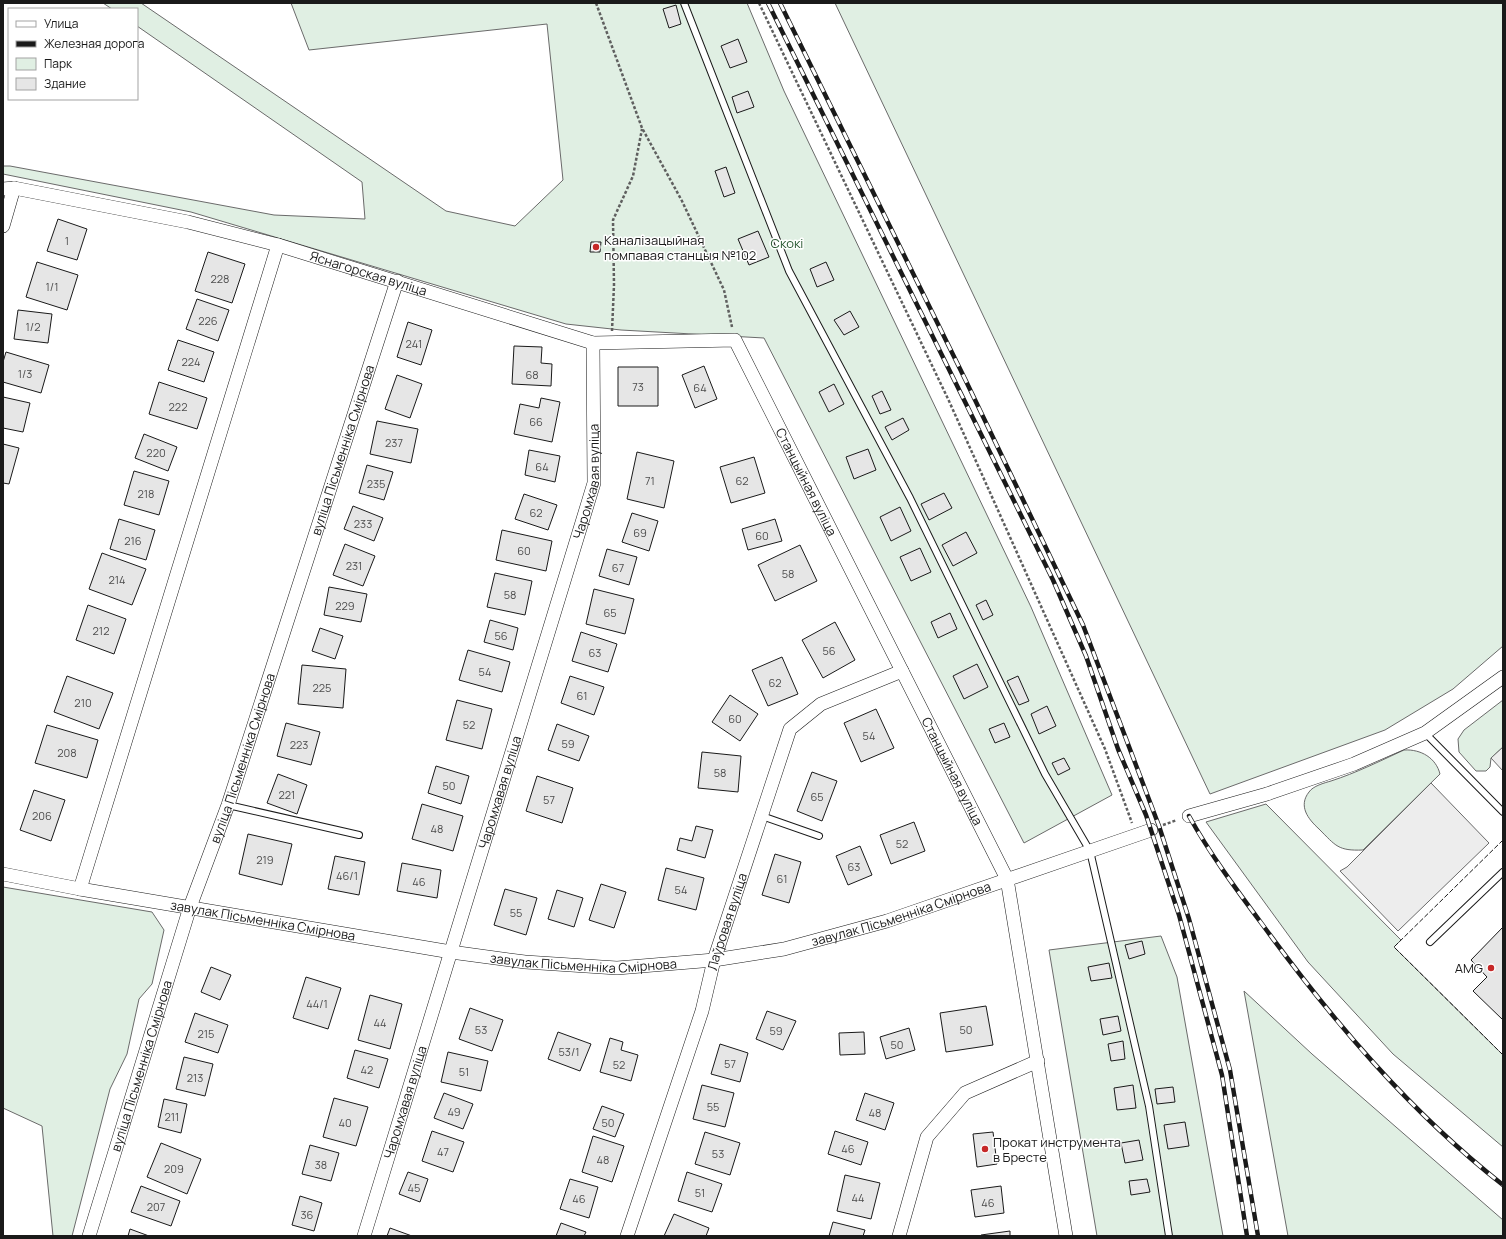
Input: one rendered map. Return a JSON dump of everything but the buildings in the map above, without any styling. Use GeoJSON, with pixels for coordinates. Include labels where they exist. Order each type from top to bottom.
{"type":"FeatureCollection","features":[{"type":"Feature","properties":{"kind":"street","name":"Яснагорская вуліца"},"geometry":{"type":"LineString","coordinates":[[9,188],[188,222],[278,245],[593,343],[735,340]]}},
{"type":"Feature","properties":{"kind":"street"},"geometry":{"type":"LineString","coordinates":[[3,226],[9,188]]}},
{"type":"Feature","properties":{"kind":"street"},"geometry":{"type":"LineString","coordinates":[[80,889],[278,245]]}},
{"type":"Feature","properties":{"kind":"street","name":"вуліца Пісьменніка Смірнова"},"geometry":{"type":"LineString","coordinates":[[89,1236],[190,907],[228,805],[397,281]]}},
{"type":"Feature","properties":{"kind":"street","name":"Станцыйная вуліца"},"geometry":{"type":"LineString","coordinates":[[735,340],[1007,879],[1066,1236]]}},
{"type":"Feature","properties":{"kind":"street","name":"Чаромхавая вуліца"},"geometry":{"type":"LineString","coordinates":[[364,1236],[594,483],[593,343]]}},
{"type":"Feature","properties":{"kind":"street","name":"Лаўровая вуліца"},"geometry":{"type":"LineString","coordinates":[[627,1236],[702,1011],[714,960],[790,729],[821,704],[902,671]]}},
{"type":"Feature","properties":{"kind":"street"},"geometry":{"type":"LineString","coordinates":[[1189,816],[1267,794],[1354,764],[1425,733],[1503,677]]}},
{"type":"Feature","properties":{"kind":"street","name":"завулак Пісьменніка Смірнова"},"geometry":{"type":"LineString","coordinates":[[3,874],[80,889],[451,952],[525,962],[617,968],[714,960],[784,949],[887,921],[1151,830]]}},
{"type":"Feature","properties":{"kind":"street"},"geometry":{"type":"LineString","coordinates":[[899,1236],[928,1137],[964,1093],[1038,1061]]}},
{"type":"Feature","properties":{"kind":"lane"},"geometry":{"type":"LineString","coordinates":[[684,3],[789,271],[910,498],[1045,774],[1090,851],[1149,1106],[1169,1236]]}},
{"type":"Feature","properties":{"kind":"lane"},"geometry":{"type":"LineString","coordinates":[[1425,733],[1503,812]]}},
{"type":"Feature","properties":{"kind":"lane"},"geometry":{"type":"LineString","coordinates":[[228,805],[359,835]]}},
{"type":"Feature","properties":{"kind":"lane"},"geometry":{"type":"LineString","coordinates":[[762,816],[819,836]]}},
{"type":"Feature","properties":{"kind":"lane"},"geometry":{"type":"LineString","coordinates":[[1430,942],[1503,872]]}},
{"type":"Feature","properties":{"kind":"path"},"geometry":{"type":"LineString","coordinates":[[596,3],[642,128],[682,201],[724,290],[735,340]]}},
{"type":"Feature","properties":{"kind":"path"},"geometry":{"type":"LineString","coordinates":[[759,3],[949,401],[1105,749],[1136,835]]}},
{"type":"Feature","properties":{"kind":"path"},"geometry":{"type":"LineString","coordinates":[[611,342],[614,285],[613,220],[633,176],[642,128]]}},
{"type":"Feature","properties":{"kind":"path"},"geometry":{"type":"LineString","coordinates":[[1151,830],[1189,816]]}},
{"type":"Feature","properties":{"kind":"green space","name":"Скокі"},"geometry":{"type":"Polygon","coordinates":[[[103,3],[141,3],[446,211],[515,226],[563,180],[547,24],[309,50],[291,3],[747,3],[784,91],[1031,607],[1112,795],[1024,843],[764,338],[621,330],[566,324],[191,212],[3,174],[3,166],[10,166],[274,215],[365,219],[362,182],[138,27],[138,8],[110,8],[103,3]]]}},
{"type":"Feature","properties":{"kind":"green space"},"geometry":{"type":"Polygon","coordinates":[[[835,3],[1503,3],[1503,646],[1453,689],[1385,730],[1210,794],[835,3]]]}},
{"type":"Feature","properties":{"kind":"green space"},"geometry":{"type":"Polygon","coordinates":[[[1503,700],[1503,747],[1491,758],[1490,767],[1486,771],[1476,771],[1459,752],[1458,739],[1464,730],[1503,700]]]}},
{"type":"Feature","properties":{"kind":"green space"},"geometry":{"type":"Polygon","coordinates":[[[1404,750],[1416,751],[1427,756],[1435,763],[1440,774],[1363,850],[1348,850],[1338,846],[1330,840],[1308,817],[1304,807],[1304,802],[1309,792],[1313,788],[1359,771],[1404,750]]]}},
{"type":"Feature","properties":{"kind":"green space"},"geometry":{"type":"Polygon","coordinates":[[[1266,804],[1401,940],[1394,947],[1503,1055],[1503,1147],[1393,1054],[1308,962],[1206,822],[1266,804]]]}},
{"type":"Feature","properties":{"kind":"green space"},"geometry":{"type":"Polygon","coordinates":[[[3,887],[152,912],[164,930],[152,984],[139,999],[127,1054],[110,1089],[72,1236],[53,1236],[42,1126],[3,1108],[3,887]]]}},
{"type":"Feature","properties":{"kind":"green space"},"geometry":{"type":"Polygon","coordinates":[[[1161,936],[1177,977],[1223,1236],[1097,1236],[1049,950],[1161,936]]]}},
{"type":"Feature","properties":{"kind":"green space"},"geometry":{"type":"Polygon","coordinates":[[[1244,991],[1312,1054],[1503,1220],[1503,1236],[1288,1236],[1244,991]]]}},
{"type":"Feature","properties":{"kind":"shaded area"},"geometry":{"type":"Polygon","coordinates":[[[1503,747],[1503,771],[1491,758],[1503,747]]]}},
{"type":"Feature","properties":{"kind":"shaded area"},"geometry":{"type":"Polygon","coordinates":[[[1431,783],[1489,843],[1398,931],[1340,871],[1347,867],[1431,783]]]}},
{"type":"Feature","properties":{"kind":"railway"},"geometry":{"type":"LineString","coordinates":[[768,3],[1053,580],[1086,656],[1118,749],[1146,815],[1179,915],[1222,1075],[1247,1236]]}},
{"type":"Feature","properties":{"kind":"railway"},"geometry":{"type":"LineString","coordinates":[[780,3],[965,379],[1083,625],[1159,826],[1189,919],[1230,1070],[1258,1236]]}},
{"type":"Feature","properties":{"kind":"railway"},"geometry":{"type":"LineString","coordinates":[[1189,816],[1214,858],[1289,960],[1344,1030],[1404,1096],[1469,1157],[1503,1185]]}},
{"type":"Feature","properties":{"kind":"fence"},"geometry":{"type":"LineString","coordinates":[[1503,840],[1394,947],[1503,1055]]}},
{"type":"Feature","properties":{"kind":"place","name":"Каналізацыйная помпавая станцыя №102"},"geometry":{"type":"Point","coordinates":[596,247]}},
{"type":"Feature","properties":{"kind":"place","name":"AMG"},"geometry":{"type":"Point","coordinates":[1491,968]}},
{"type":"Feature","properties":{"kind":"place","name":"Прокат инструмента в Бресте"},"geometry":{"type":"Point","coordinates":[985,1149]}}]}
